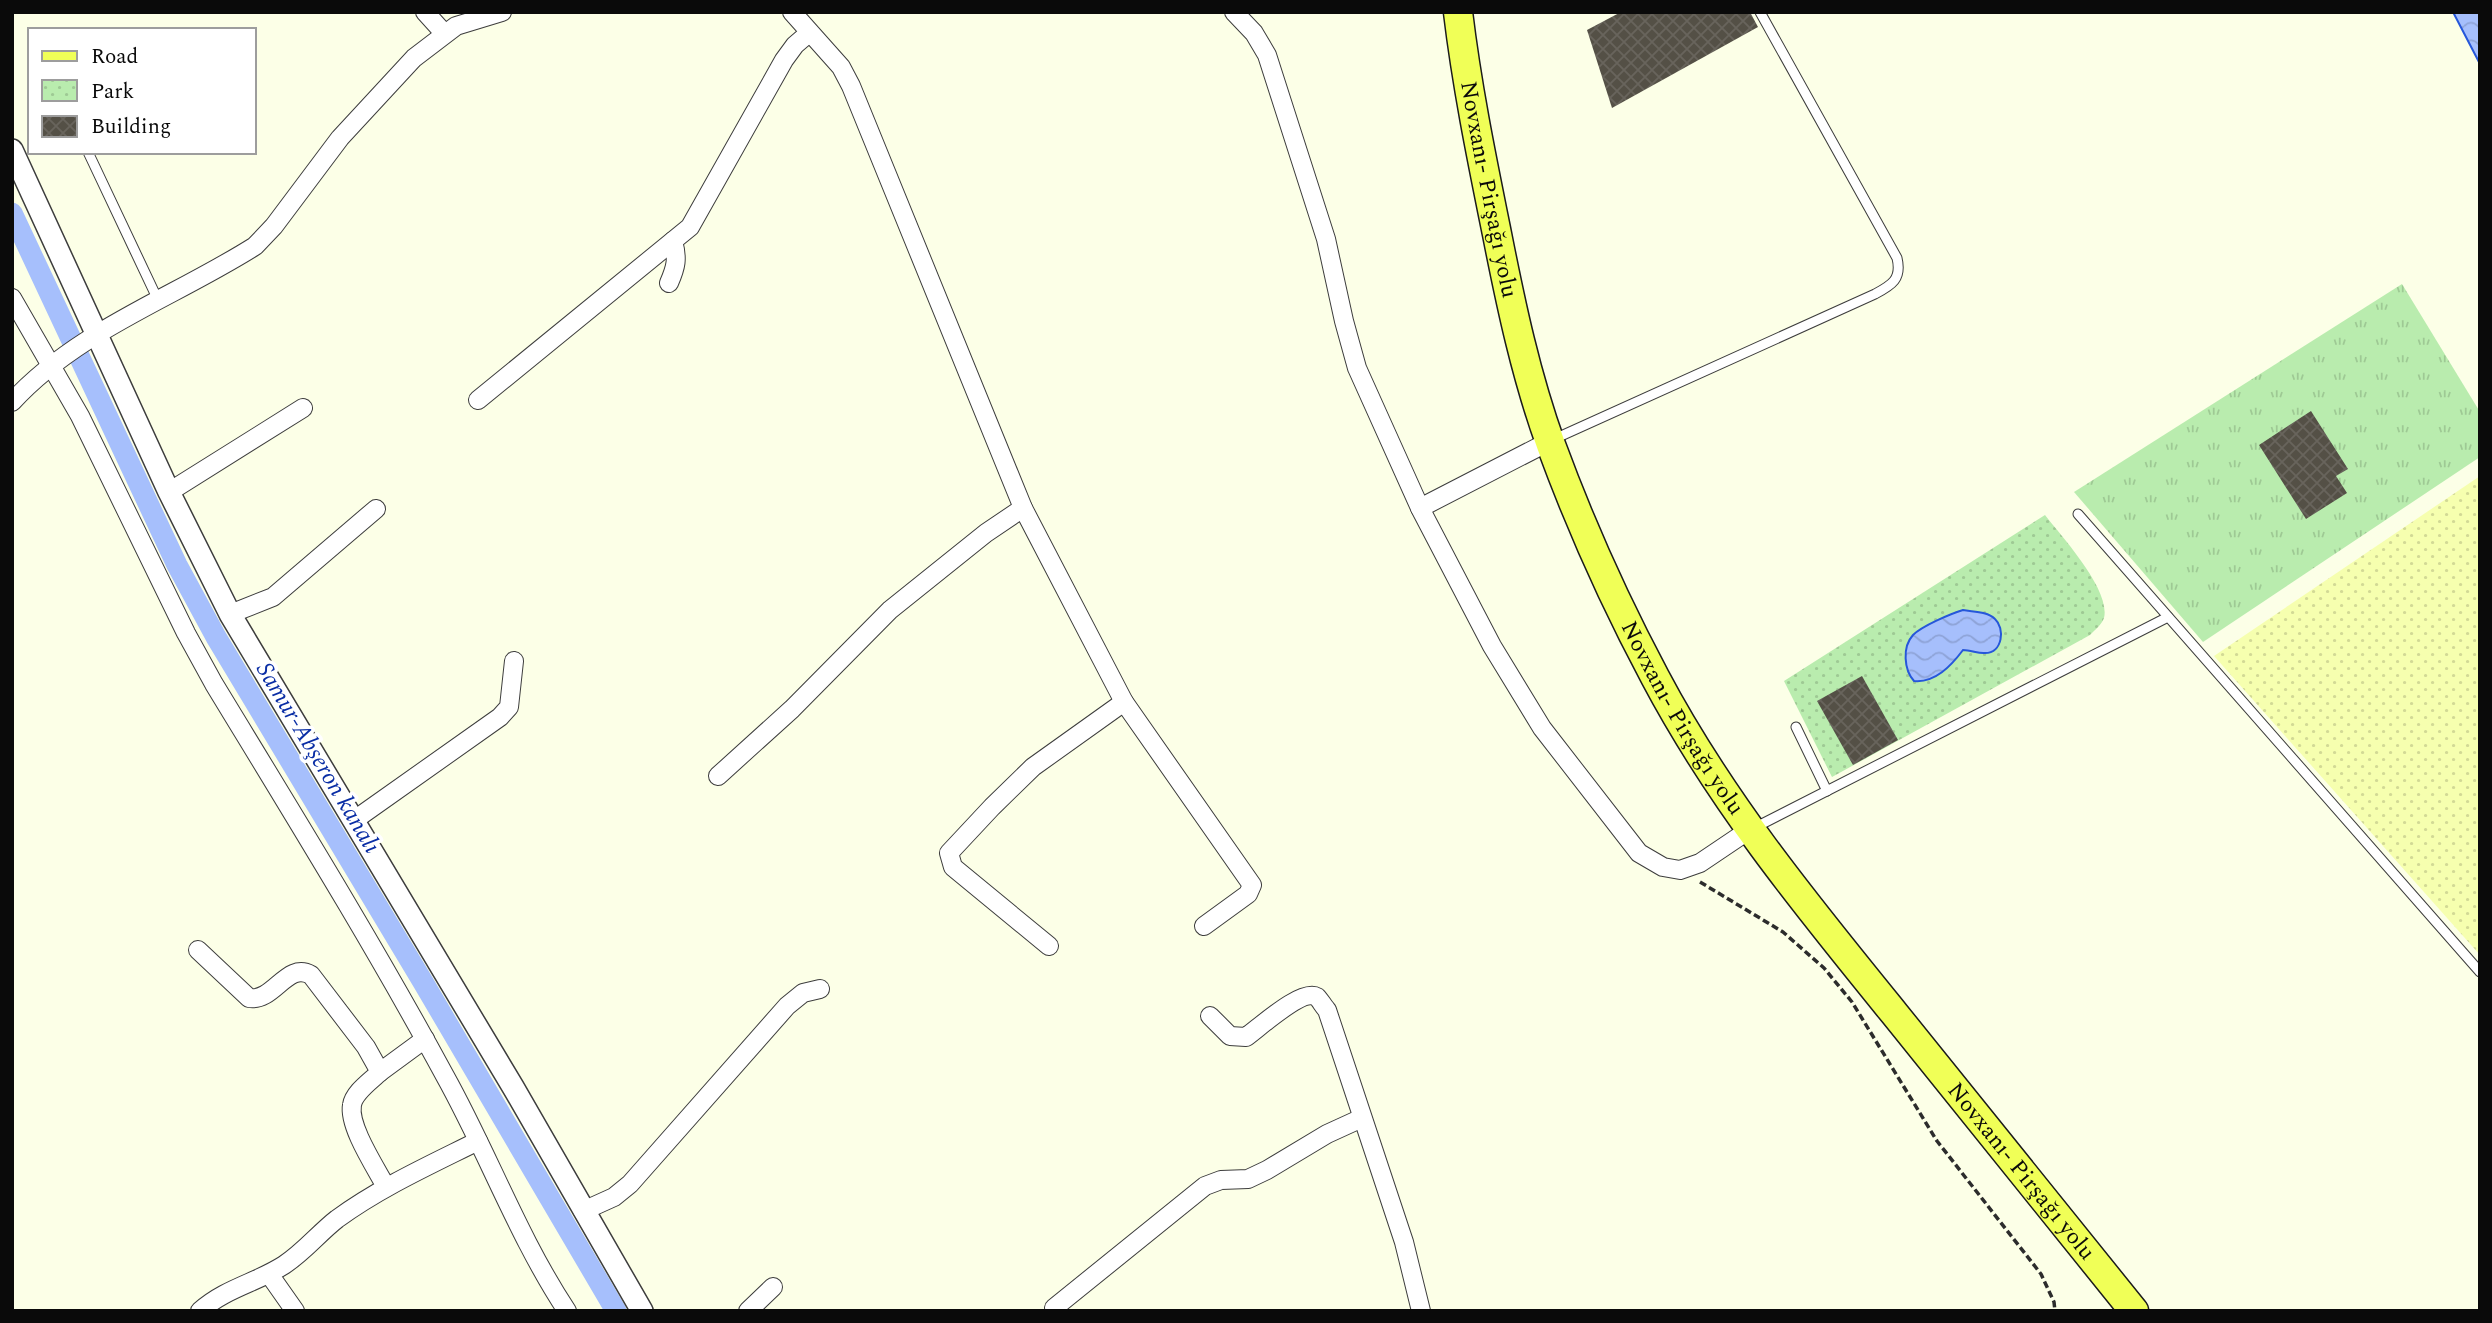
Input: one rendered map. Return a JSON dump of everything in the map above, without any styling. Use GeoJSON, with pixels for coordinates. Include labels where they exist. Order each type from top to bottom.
{"type":"FeatureCollection","features":[{"type":"Feature","properties":{"kind":"main road","name":"Novxanı- Pirşağı yolu"},"geometry":{"type":"LineString","coordinates":[[1458,12],[1475,128],[1512,308],[1550,441],[1594,552],[1656,679],[1749,830],[1838,945],[2134,1311]]}},
{"type":"Feature","properties":{"kind":"street"},"geometry":{"type":"LineString","coordinates":[[425,12],[444,33]]}},
{"type":"Feature","properties":{"kind":"street"},"geometry":{"type":"LineString","coordinates":[[12,402],[33,379],[97,333],[254,246],[274,226],[314,170],[362,112],[414,58],[444,33],[502,12]]}},
{"type":"Feature","properties":{"kind":"street"},"geometry":{"type":"LineString","coordinates":[[792,12],[841,67],[851,86],[1023,508],[1124,702],[1252,884],[1248,894],[1204,926]]}},
{"type":"Feature","properties":{"kind":"street"},"geometry":{"type":"LineString","coordinates":[[1234,12],[1254,33],[1266,55],[1326,239],[1343,321],[1357,368],[1420,508],[1492,646],[1542,728],[1639,853],[1663,867],[1680,870],[1700,863],[1749,830]]}},
{"type":"Feature","properties":{"kind":"street"},"geometry":{"type":"LineString","coordinates":[[478,400],[690,227],[785,60],[795,45],[808,33]]}},
{"type":"Feature","properties":{"kind":"street"},"geometry":{"type":"LineString","coordinates":[[12,150],[169,492],[230,614],[513,1087],[642,1311]]}},
{"type":"Feature","properties":{"kind":"street"},"geometry":{"type":"LineString","coordinates":[[670,283],[678,257],[673,241]]}},
{"type":"Feature","properties":{"kind":"street"},"geometry":{"type":"LineString","coordinates":[[12,298],[80,416],[186,633],[397,987],[478,1140],[518,1226],[567,1311]]}},
{"type":"Feature","properties":{"kind":"street"},"geometry":{"type":"LineString","coordinates":[[169,492],[303,408]]}},
{"type":"Feature","properties":{"kind":"street"},"geometry":{"type":"LineString","coordinates":[[1420,508],[1550,441]]}},
{"type":"Feature","properties":{"kind":"street"},"geometry":{"type":"LineString","coordinates":[[718,776],[792,709],[890,610],[986,533],[1023,508]]}},
{"type":"Feature","properties":{"kind":"street"},"geometry":{"type":"LineString","coordinates":[[230,614],[273,597],[376,509]]}},
{"type":"Feature","properties":{"kind":"street"},"geometry":{"type":"LineString","coordinates":[[353,821],[499,717],[509,707],[514,661]]}},
{"type":"Feature","properties":{"kind":"street"},"geometry":{"type":"LineString","coordinates":[[1049,946],[953,867],[950,853],[1033,768],[1124,702]]}},
{"type":"Feature","properties":{"kind":"street"},"geometry":{"type":"LineString","coordinates":[[198,950],[249,998],[258,999],[266,995],[295,971],[311,975],[366,1047],[380,1072]]}},
{"type":"Feature","properties":{"kind":"street"},"geometry":{"type":"LineString","coordinates":[[583,1211],[614,1197],[630,1184],[787,1006],[803,993],[820,989]]}},
{"type":"Feature","properties":{"kind":"street"},"geometry":{"type":"LineString","coordinates":[[1210,1016],[1230,1036],[1246,1037],[1294,1001],[1308,995],[1317,997],[1327,1010],[1404,1242],[1421,1311]]}},
{"type":"Feature","properties":{"kind":"street"},"geometry":{"type":"LineString","coordinates":[[386,1187],[356,1128],[351,1106],[357,1094],[380,1072],[425,1039]]}},
{"type":"Feature","properties":{"kind":"street"},"geometry":{"type":"LineString","coordinates":[[1054,1308],[1205,1186],[1221,1180],[1248,1179],[1327,1134],[1362,1118]]}},
{"type":"Feature","properties":{"kind":"street"},"geometry":{"type":"LineString","coordinates":[[200,1311],[235,1287],[269,1274],[285,1264],[336,1220],[386,1187],[478,1140]]}},
{"type":"Feature","properties":{"kind":"street"},"geometry":{"type":"LineString","coordinates":[[269,1274],[295,1311]]}},
{"type":"Feature","properties":{"kind":"street"},"geometry":{"type":"LineString","coordinates":[[748,1311],[773,1287]]}},
{"type":"Feature","properties":{"kind":"lane"},"geometry":{"type":"LineString","coordinates":[[1550,441],[1875,294],[1895,279],[1900,269],[1897,258],[1760,12]]}},
{"type":"Feature","properties":{"kind":"lane"},"geometry":{"type":"LineString","coordinates":[[89,154],[158,300]]}},
{"type":"Feature","properties":{"kind":"lane"},"geometry":{"type":"LineString","coordinates":[[2078,514],[2480,972]]}},
{"type":"Feature","properties":{"kind":"lane"},"geometry":{"type":"LineString","coordinates":[[1749,830],[2168,618]]}},
{"type":"Feature","properties":{"kind":"lane"},"geometry":{"type":"LineString","coordinates":[[1796,727],[1827,791]]}},
{"type":"Feature","properties":{"kind":"path"},"geometry":{"type":"LineString","coordinates":[[1680,870],[1783,932],[1824,968],[1852,1002],[1937,1141],[2041,1274],[2054,1302],[2054,1311]]}},
{"type":"Feature","properties":{"kind":"green space"},"geometry":{"type":"Polygon","coordinates":[[[2402,284],[2480,412],[2480,457],[2203,642],[2074,492],[2402,284]]]}},
{"type":"Feature","properties":{"kind":"green space"},"geometry":{"type":"Polygon","coordinates":[[[2045,515],[2084,564],[2100,593],[2104,618],[2100,625],[2090,635],[1832,777],[1784,681],[2045,515]]]}},
{"type":"Feature","properties":{"kind":"sand"},"geometry":{"type":"Polygon","coordinates":[[[2480,476],[2480,955],[2214,656],[2480,476]]]}},
{"type":"Feature","properties":{"kind":"water"},"geometry":{"type":"Polygon","coordinates":[[[2453,12],[2480,12],[2480,64],[2453,12]]]}},
{"type":"Feature","properties":{"kind":"water"},"geometry":{"type":"Polygon","coordinates":[[[1963,610],[1992,616],[2000,628],[1999,645],[1991,652],[1985,653],[1963,650],[1936,676],[1914,681],[1908,671],[1906,658],[1909,640],[1923,628],[1963,610]]]}},
{"type":"Feature","properties":{"kind":"building"},"geometry":{"type":"Polygon","coordinates":[[[1621,12],[1750,12],[1758,27],[1612,108],[1587,30],[1621,12]]]}},
{"type":"Feature","properties":{"kind":"building"},"geometry":{"type":"Polygon","coordinates":[[[2311,411],[2348,469],[2336,476],[2347,493],[2306,519],[2259,445],[2311,411]]]}},
{"type":"Feature","properties":{"kind":"building"},"geometry":{"type":"Polygon","coordinates":[[[1862,676],[1898,740],[1853,765],[1817,701],[1862,676]]]}},
{"type":"Feature","properties":{"kind":"waterway","name":"Samur-Abşeron kanalı"},"geometry":{"type":"LineString","coordinates":[[12,213],[177,565],[216,637],[616,1311]]}}]}
